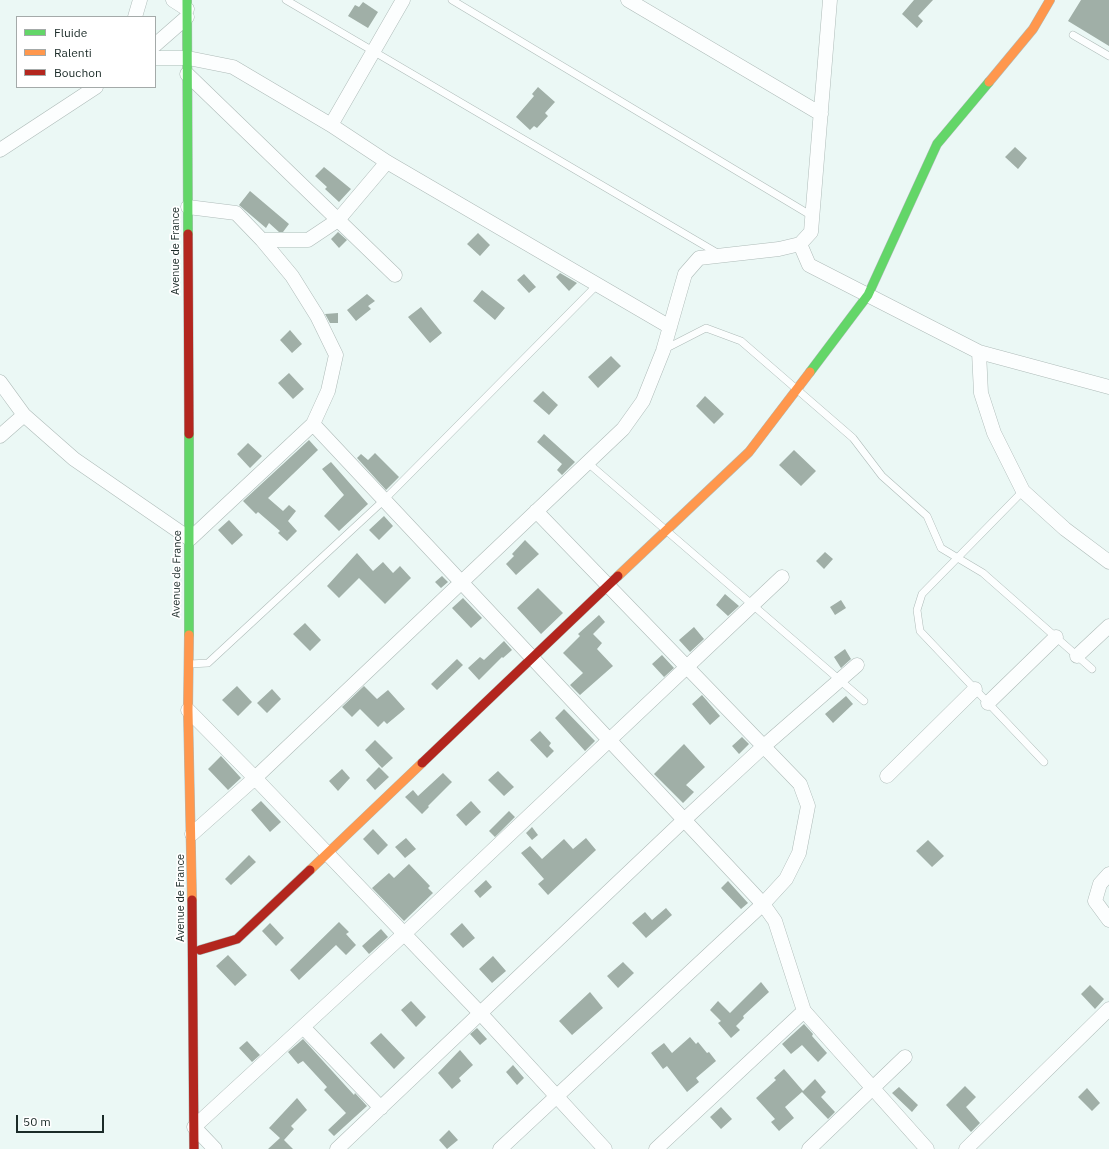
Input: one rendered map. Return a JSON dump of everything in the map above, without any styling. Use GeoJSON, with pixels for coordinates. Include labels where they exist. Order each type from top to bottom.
{"type":"FeatureCollection","features":[{"type":"Feature","properties":{"kind":"street"},"geometry":{"type":"LineString","coordinates":[[135,16],[140,0]]}},
{"type":"Feature","properties":{"kind":"street"},"geometry":{"type":"LineString","coordinates":[[156,44],[187,9],[173,0]]}},
{"type":"Feature","properties":{"kind":"street"},"geometry":{"type":"LineString","coordinates":[[331,125],[403,0]]}},
{"type":"Feature","properties":{"kind":"street"},"geometry":{"type":"LineString","coordinates":[[628,0],[821,114]]}},
{"type":"Feature","properties":{"kind":"street"},"geometry":{"type":"LineString","coordinates":[[192,834],[255,778],[623,429],[643,401],[663,350],[685,274],[700,258],[779,249],[800,244],[811,232],[830,0]]}},
{"type":"Feature","properties":{"kind":"street"},"geometry":{"type":"LineString","coordinates":[[200,950],[237,940],[748,452],[798,390],[868,295],[937,144],[1033,29],[1050,0]]}},
{"type":"Feature","properties":{"kind":"street","name":"Avenue de France"},"geometry":{"type":"LineString","coordinates":[[187,9],[190,539],[188,710],[192,834],[194,1149]]}},
{"type":"Feature","properties":{"kind":"street"},"geometry":{"type":"LineString","coordinates":[[156,58],[188,58],[233,67],[331,125],[387,162],[670,327]]}},
{"type":"Feature","properties":{"kind":"street"},"geometry":{"type":"LineString","coordinates":[[187,74],[395,275]]}},
{"type":"Feature","properties":{"kind":"street"},"geometry":{"type":"LineString","coordinates":[[69,105],[83,88]]}},
{"type":"Feature","properties":{"kind":"street"},"geometry":{"type":"LineString","coordinates":[[0,150],[94,88]]}},
{"type":"Feature","properties":{"kind":"street"},"geometry":{"type":"LineString","coordinates":[[262,240],[308,240],[338,220],[387,162]]}},
{"type":"Feature","properties":{"kind":"street"},"geometry":{"type":"LineString","coordinates":[[0,382],[24,415],[74,459],[190,539],[313,424],[328,391],[336,355],[316,316],[292,276],[262,240],[236,213],[188,207]]}},
{"type":"Feature","properties":{"kind":"street"},"geometry":{"type":"LineString","coordinates":[[800,244],[810,265],[979,352],[1109,387]]}},
{"type":"Feature","properties":{"kind":"street"},"geometry":{"type":"LineString","coordinates":[[979,352],[981,392],[994,433],[1023,491],[1065,528],[1109,562]]}},
{"type":"Feature","properties":{"kind":"street"},"geometry":{"type":"LineString","coordinates":[[0,436],[24,415]]}},
{"type":"Feature","properties":{"kind":"street"},"geometry":{"type":"LineString","coordinates":[[313,424],[383,501],[763,904],[774,921],[804,1011],[927,1149]]}},
{"type":"Feature","properties":{"kind":"street"},"geometry":{"type":"LineString","coordinates":[[500,1149],[555,1096],[763,904],[786,879],[799,853],[808,806],[800,784],[536,511]]}},
{"type":"Feature","properties":{"kind":"street"},"geometry":{"type":"LineString","coordinates":[[215,1149],[194,1127],[404,934],[782,577]]}},
{"type":"Feature","properties":{"kind":"street"},"geometry":{"type":"LineString","coordinates":[[1078,656],[1109,626]]}},
{"type":"Feature","properties":{"kind":"street"},"geometry":{"type":"LineString","coordinates":[[988,703],[1056,637]]}},
{"type":"Feature","properties":{"kind":"street"},"geometry":{"type":"LineString","coordinates":[[336,1149],[481,1014],[684,820],[764,746],[857,665]]}},
{"type":"Feature","properties":{"kind":"street"},"geometry":{"type":"LineString","coordinates":[[887,776],[975,689]]}},
{"type":"Feature","properties":{"kind":"street"},"geometry":{"type":"LineString","coordinates":[[188,710],[481,1014],[605,1149]]}},
{"type":"Feature","properties":{"kind":"street"},"geometry":{"type":"LineString","coordinates":[[1109,874],[1100,884],[1095,902],[1109,920]]}},
{"type":"Feature","properties":{"kind":"street"},"geometry":{"type":"LineString","coordinates":[[966,1149],[1109,1009]]}},
{"type":"Feature","properties":{"kind":"street"},"geometry":{"type":"LineString","coordinates":[[656,1149],[804,1011]]}},
{"type":"Feature","properties":{"kind":"street"},"geometry":{"type":"LineString","coordinates":[[303,1027],[381,1108]]}},
{"type":"Feature","properties":{"kind":"street"},"geometry":{"type":"LineString","coordinates":[[809,1149],[905,1057]]}},
{"type":"Feature","properties":{"kind":"lane"},"geometry":{"type":"LineString","coordinates":[[286,0],[721,256]]}},
{"type":"Feature","properties":{"kind":"lane"},"geometry":{"type":"LineString","coordinates":[[452,0],[812,216]]}},
{"type":"Feature","properties":{"kind":"lane"},"geometry":{"type":"LineString","coordinates":[[1073,35],[1109,56]]}},
{"type":"Feature","properties":{"kind":"lane"},"geometry":{"type":"LineString","coordinates":[[188,664],[208,663],[383,501],[597,285]]}},
{"type":"Feature","properties":{"kind":"lane"},"geometry":{"type":"LineString","coordinates":[[663,350],[706,328],[741,341],[853,438],[882,476],[927,516],[941,548],[983,573],[1092,669]]}},
{"type":"Feature","properties":{"kind":"lane"},"geometry":{"type":"LineString","coordinates":[[588,462],[864,701]]}},
{"type":"Feature","properties":{"kind":"lane"},"geometry":{"type":"LineString","coordinates":[[1023,491],[922,594],[917,610],[920,631],[1044,762]]}},
{"type":"Feature","properties":{"kind":"building"},"geometry":{"type":"Polygon","coordinates":[[[914,0],[933,0],[918,16],[923,21],[917,28],[902,14],[914,0]]]}},
{"type":"Feature","properties":{"kind":"building"},"geometry":{"type":"Polygon","coordinates":[[[1081,0],[1109,0],[1109,46],[1068,21],[1081,0]]]}},
{"type":"Feature","properties":{"kind":"building"},"geometry":{"type":"Polygon","coordinates":[[[363,2],[378,12],[368,28],[348,16],[355,5],[359,7],[363,2]]]}},
{"type":"Feature","properties":{"kind":"building"},"geometry":{"type":"Polygon","coordinates":[[[538,87],[555,102],[545,113],[548,116],[537,128],[534,126],[530,130],[516,117],[534,96],[532,94],[538,87]]]}},
{"type":"Feature","properties":{"kind":"building"},"geometry":{"type":"Polygon","coordinates":[[[1015,147],[1027,158],[1018,169],[1005,157],[1015,147]]]}},
{"type":"Feature","properties":{"kind":"building"},"geometry":{"type":"Polygon","coordinates":[[[324,167],[351,189],[339,202],[325,189],[327,187],[315,176],[324,167]]]}},
{"type":"Feature","properties":{"kind":"building"},"geometry":{"type":"Polygon","coordinates":[[[250,191],[289,224],[283,232],[279,232],[269,223],[266,228],[239,205],[250,191]]]}},
{"type":"Feature","properties":{"kind":"building"},"geometry":{"type":"Polygon","coordinates":[[[338,232],[347,240],[339,248],[331,239],[338,232]]]}},
{"type":"Feature","properties":{"kind":"building"},"geometry":{"type":"Polygon","coordinates":[[[478,233],[490,245],[480,256],[467,244],[478,233]]]}},
{"type":"Feature","properties":{"kind":"building"},"geometry":{"type":"Polygon","coordinates":[[[560,273],[577,283],[569,291],[556,277],[560,273]]]}},
{"type":"Feature","properties":{"kind":"building"},"geometry":{"type":"Polygon","coordinates":[[[524,274],[536,287],[529,293],[517,280],[524,274]]]}},
{"type":"Feature","properties":{"kind":"building"},"geometry":{"type":"Polygon","coordinates":[[[482,290],[505,308],[495,320],[473,301],[482,290]]]}},
{"type":"Feature","properties":{"kind":"building"},"geometry":{"type":"Polygon","coordinates":[[[367,294],[375,301],[368,306],[371,309],[356,321],[347,310],[367,294]]]}},
{"type":"Feature","properties":{"kind":"building"},"geometry":{"type":"Polygon","coordinates":[[[421,307],[442,333],[430,343],[408,317],[421,307]]]}},
{"type":"Feature","properties":{"kind":"building"},"geometry":{"type":"Polygon","coordinates":[[[338,313],[338,323],[330,323],[325,314],[338,313]]]}},
{"type":"Feature","properties":{"kind":"building"},"geometry":{"type":"Polygon","coordinates":[[[290,330],[302,344],[292,353],[280,340],[290,330]]]}},
{"type":"Feature","properties":{"kind":"building"},"geometry":{"type":"Polygon","coordinates":[[[611,356],[621,366],[598,388],[588,377],[611,356]]]}},
{"type":"Feature","properties":{"kind":"building"},"geometry":{"type":"Polygon","coordinates":[[[289,373],[304,389],[293,399],[278,383],[289,373]]]}},
{"type":"Feature","properties":{"kind":"building"},"geometry":{"type":"Polygon","coordinates":[[[543,391],[558,405],[549,415],[533,401],[543,391]]]}},
{"type":"Feature","properties":{"kind":"building"},"geometry":{"type":"Polygon","coordinates":[[[705,396],[724,414],[714,424],[696,406],[705,396]]]}},
{"type":"Feature","properties":{"kind":"building"},"geometry":{"type":"Polygon","coordinates":[[[544,434],[575,462],[562,475],[557,470],[562,464],[537,442],[544,434]]]}},
{"type":"Feature","properties":{"kind":"building"},"geometry":{"type":"Polygon","coordinates":[[[309,440],[318,450],[268,498],[283,511],[289,505],[296,511],[288,521],[297,531],[287,541],[278,533],[280,531],[258,512],[256,514],[243,501],[309,440]]]}},
{"type":"Feature","properties":{"kind":"building"},"geometry":{"type":"Polygon","coordinates":[[[248,443],[262,456],[250,468],[237,454],[248,443]]]}},
{"type":"Feature","properties":{"kind":"building"},"geometry":{"type":"Polygon","coordinates":[[[794,450],[816,471],[801,486],[779,465],[794,450]]]}},
{"type":"Feature","properties":{"kind":"building"},"geometry":{"type":"Polygon","coordinates":[[[375,453],[399,477],[386,490],[357,458],[361,454],[368,460],[375,453]]]}},
{"type":"Feature","properties":{"kind":"building"},"geometry":{"type":"Polygon","coordinates":[[[331,462],[368,504],[339,531],[324,516],[344,495],[322,469],[331,462]]]}},
{"type":"Feature","properties":{"kind":"building"},"geometry":{"type":"Polygon","coordinates":[[[384,516],[393,526],[379,540],[369,530],[384,516]]]}},
{"type":"Feature","properties":{"kind":"building"},"geometry":{"type":"Polygon","coordinates":[[[229,520],[243,535],[232,545],[218,530],[229,520]]]}},
{"type":"Feature","properties":{"kind":"building"},"geometry":{"type":"Polygon","coordinates":[[[525,540],[539,554],[516,575],[506,564],[514,556],[512,554],[525,540]]]}},
{"type":"Feature","properties":{"kind":"building"},"geometry":{"type":"Polygon","coordinates":[[[825,552],[833,559],[824,569],[816,561],[825,552]]]}},
{"type":"Feature","properties":{"kind":"building"},"geometry":{"type":"Polygon","coordinates":[[[357,553],[373,571],[383,562],[393,573],[400,566],[411,578],[385,604],[359,578],[339,598],[327,586],[357,553]]]}},
{"type":"Feature","properties":{"kind":"building"},"geometry":{"type":"Polygon","coordinates":[[[442,576],[448,582],[441,588],[435,582],[442,576]]]}},
{"type":"Feature","properties":{"kind":"building"},"geometry":{"type":"Polygon","coordinates":[[[538,588],[563,613],[541,634],[517,608],[538,588]]]}},
{"type":"Feature","properties":{"kind":"building"},"geometry":{"type":"Polygon","coordinates":[[[725,594],[739,606],[728,616],[716,605],[725,594]]]}},
{"type":"Feature","properties":{"kind":"building"},"geometry":{"type":"Polygon","coordinates":[[[463,598],[482,618],[471,628],[452,608],[463,598]]]}},
{"type":"Feature","properties":{"kind":"building"},"geometry":{"type":"Polygon","coordinates":[[[841,600],[846,608],[835,615],[830,607],[841,600]]]}},
{"type":"Feature","properties":{"kind":"building"},"geometry":{"type":"Polygon","coordinates":[[[599,615],[605,622],[593,634],[602,643],[597,649],[613,666],[580,695],[570,685],[583,673],[563,653],[580,636],[578,634],[599,615]]]}},
{"type":"Feature","properties":{"kind":"building"},"geometry":{"type":"Polygon","coordinates":[[[305,623],[321,640],[310,651],[293,634],[305,623]]]}},
{"type":"Feature","properties":{"kind":"building"},"geometry":{"type":"Polygon","coordinates":[[[694,627],[704,639],[690,652],[679,640],[694,627]]]}},
{"type":"Feature","properties":{"kind":"building"},"geometry":{"type":"Polygon","coordinates":[[[504,641],[512,650],[503,658],[502,657],[479,680],[468,668],[480,657],[484,660],[504,641]]]}},
{"type":"Feature","properties":{"kind":"building"},"geometry":{"type":"Polygon","coordinates":[[[845,649],[851,659],[841,668],[834,657],[845,649]]]}},
{"type":"Feature","properties":{"kind":"building"},"geometry":{"type":"Polygon","coordinates":[[[662,655],[674,668],[664,677],[652,664],[662,655]]]}},
{"type":"Feature","properties":{"kind":"building"},"geometry":{"type":"Polygon","coordinates":[[[457,659],[463,665],[437,690],[431,684],[457,659]]]}},
{"type":"Feature","properties":{"kind":"building"},"geometry":{"type":"Polygon","coordinates":[[[237,686],[252,702],[238,716],[222,700],[237,686]]]}},
{"type":"Feature","properties":{"kind":"building"},"geometry":{"type":"Polygon","coordinates":[[[364,686],[377,699],[388,690],[405,709],[387,724],[384,721],[378,727],[360,709],[352,717],[342,707],[364,686]]]}},
{"type":"Feature","properties":{"kind":"building"},"geometry":{"type":"Polygon","coordinates":[[[272,689],[281,699],[267,713],[257,703],[272,689]]]}},
{"type":"Feature","properties":{"kind":"building"},"geometry":{"type":"Polygon","coordinates":[[[702,695],[720,716],[710,725],[692,704],[702,695]]]}},
{"type":"Feature","properties":{"kind":"building"},"geometry":{"type":"Polygon","coordinates":[[[846,696],[853,704],[833,723],[825,714],[846,696]]]}},
{"type":"Feature","properties":{"kind":"building"},"geometry":{"type":"Polygon","coordinates":[[[564,709],[595,741],[585,751],[555,718],[564,709]]]}},
{"type":"Feature","properties":{"kind":"building"},"geometry":{"type":"Polygon","coordinates":[[[540,731],[551,743],[549,746],[554,751],[547,758],[530,740],[540,731]]]}},
{"type":"Feature","properties":{"kind":"building"},"geometry":{"type":"Polygon","coordinates":[[[742,737],[749,744],[739,754],[732,746],[742,737]]]}},
{"type":"Feature","properties":{"kind":"building"},"geometry":{"type":"Polygon","coordinates":[[[375,740],[393,758],[382,768],[365,750],[375,740]]]}},
{"type":"Feature","properties":{"kind":"building"},"geometry":{"type":"Polygon","coordinates":[[[684,744],[705,767],[686,785],[694,792],[683,803],[654,774],[684,744]]]}},
{"type":"Feature","properties":{"kind":"building"},"geometry":{"type":"Polygon","coordinates":[[[221,756],[241,778],[228,790],[208,769],[221,756]]]}},
{"type":"Feature","properties":{"kind":"building"},"geometry":{"type":"Polygon","coordinates":[[[379,767],[389,777],[375,790],[366,780],[379,767]]]}},
{"type":"Feature","properties":{"kind":"building"},"geometry":{"type":"Polygon","coordinates":[[[342,769],[350,778],[338,791],[329,781],[342,769]]]}},
{"type":"Feature","properties":{"kind":"building"},"geometry":{"type":"Polygon","coordinates":[[[498,771],[514,787],[504,796],[488,780],[498,771]]]}},
{"type":"Feature","properties":{"kind":"building"},"geometry":{"type":"Polygon","coordinates":[[[443,773],[452,782],[422,814],[405,797],[413,790],[418,796],[443,773]]]}},
{"type":"Feature","properties":{"kind":"building"},"geometry":{"type":"Polygon","coordinates":[[[261,801],[281,822],[270,832],[251,810],[261,801]]]}},
{"type":"Feature","properties":{"kind":"building"},"geometry":{"type":"Polygon","coordinates":[[[471,801],[481,812],[466,826],[456,815],[471,801]]]}},
{"type":"Feature","properties":{"kind":"building"},"geometry":{"type":"Polygon","coordinates":[[[509,811],[515,817],[495,837],[489,831],[509,811]]]}},
{"type":"Feature","properties":{"kind":"building"},"geometry":{"type":"Polygon","coordinates":[[[532,827],[538,835],[532,840],[526,833],[532,827]]]}},
{"type":"Feature","properties":{"kind":"building"},"geometry":{"type":"Polygon","coordinates":[[[373,829],[388,845],[378,855],[363,839],[373,829]]]}},
{"type":"Feature","properties":{"kind":"building"},"geometry":{"type":"Polygon","coordinates":[[[406,838],[416,849],[405,858],[395,847],[406,838]]]}},
{"type":"Feature","properties":{"kind":"building"},"geometry":{"type":"Polygon","coordinates":[[[586,838],[596,850],[548,895],[538,884],[544,879],[521,853],[530,846],[542,859],[564,839],[573,849],[586,838]]]}},
{"type":"Feature","properties":{"kind":"building"},"geometry":{"type":"Polygon","coordinates":[[[928,840],[944,856],[932,867],[916,851],[928,840]]]}},
{"type":"Feature","properties":{"kind":"building"},"geometry":{"type":"Polygon","coordinates":[[[249,855],[256,862],[231,885],[225,879],[249,855]]]}},
{"type":"Feature","properties":{"kind":"building"},"geometry":{"type":"Polygon","coordinates":[[[409,864],[430,886],[428,888],[433,893],[404,921],[372,888],[389,873],[394,878],[409,864]]]}},
{"type":"Feature","properties":{"kind":"building"},"geometry":{"type":"Polygon","coordinates":[[[486,880],[492,887],[480,898],[474,891],[486,880]]]}},
{"type":"Feature","properties":{"kind":"building"},"geometry":{"type":"Polygon","coordinates":[[[728,881],[748,903],[741,909],[721,888],[728,881]]]}},
{"type":"Feature","properties":{"kind":"building"},"geometry":{"type":"Polygon","coordinates":[[[666,908],[672,915],[646,938],[632,923],[645,912],[652,920],[666,908]]]}},
{"type":"Feature","properties":{"kind":"building"},"geometry":{"type":"Polygon","coordinates":[[[339,922],[349,932],[346,934],[356,945],[346,955],[336,945],[299,980],[290,970],[339,922]]]}},
{"type":"Feature","properties":{"kind":"building"},"geometry":{"type":"Polygon","coordinates":[[[270,923],[284,938],[276,946],[262,931],[270,923]]]}},
{"type":"Feature","properties":{"kind":"building"},"geometry":{"type":"Polygon","coordinates":[[[462,923],[475,938],[463,948],[450,934],[462,923]]]}},
{"type":"Feature","properties":{"kind":"building"},"geometry":{"type":"Polygon","coordinates":[[[381,929],[388,937],[369,954],[362,946],[381,929]]]}},
{"type":"Feature","properties":{"kind":"building"},"geometry":{"type":"Polygon","coordinates":[[[228,955],[247,975],[235,986],[216,966],[228,955]]]}},
{"type":"Feature","properties":{"kind":"building"},"geometry":{"type":"Polygon","coordinates":[[[493,956],[506,971],[492,983],[479,969],[493,956]]]}},
{"type":"Feature","properties":{"kind":"building"},"geometry":{"type":"Polygon","coordinates":[[[623,962],[634,973],[618,988],[607,976],[623,962]]]}},
{"type":"Feature","properties":{"kind":"building"},"geometry":{"type":"Polygon","coordinates":[[[761,982],[769,992],[743,1016],[744,1018],[736,1026],[740,1030],[731,1038],[718,1023],[721,1021],[710,1010],[718,1001],[730,1013],[761,982]]]}},
{"type":"Feature","properties":{"kind":"building"},"geometry":{"type":"Polygon","coordinates":[[[1090,985],[1104,999],[1095,1009],[1081,994],[1090,985]]]}},
{"type":"Feature","properties":{"kind":"building"},"geometry":{"type":"Polygon","coordinates":[[[590,992],[603,1008],[572,1035],[559,1021],[590,992]]]}},
{"type":"Feature","properties":{"kind":"building"},"geometry":{"type":"Polygon","coordinates":[[[411,1001],[426,1017],[416,1027],[401,1010],[411,1001]]]}},
{"type":"Feature","properties":{"kind":"building"},"geometry":{"type":"Polygon","coordinates":[[[804,1024],[827,1053],[818,1062],[802,1045],[791,1054],[782,1044],[804,1024]]]}},
{"type":"Feature","properties":{"kind":"building"},"geometry":{"type":"Polygon","coordinates":[[[477,1028],[487,1039],[480,1045],[470,1034],[477,1028]]]}},
{"type":"Feature","properties":{"kind":"building"},"geometry":{"type":"Polygon","coordinates":[[[381,1033],[405,1058],[394,1069],[370,1043],[381,1033]]]}},
{"type":"Feature","properties":{"kind":"building"},"geometry":{"type":"Polygon","coordinates":[[[690,1037],[696,1044],[698,1042],[707,1053],[709,1052],[716,1061],[696,1078],[699,1082],[687,1092],[667,1066],[663,1069],[651,1053],[664,1043],[672,1053],[690,1037]]]}},
{"type":"Feature","properties":{"kind":"building"},"geometry":{"type":"Polygon","coordinates":[[[303,1039],[354,1095],[355,1093],[367,1106],[334,1136],[328,1130],[346,1113],[324,1090],[327,1087],[303,1061],[298,1064],[288,1052],[303,1039]]]}},
{"type":"Feature","properties":{"kind":"building"},"geometry":{"type":"Polygon","coordinates":[[[247,1041],[260,1055],[252,1062],[239,1048],[247,1041]]]}},
{"type":"Feature","properties":{"kind":"building"},"geometry":{"type":"Polygon","coordinates":[[[460,1050],[473,1065],[459,1078],[461,1081],[452,1089],[438,1073],[460,1050]]]}},
{"type":"Feature","properties":{"kind":"building"},"geometry":{"type":"Polygon","coordinates":[[[513,1065],[524,1078],[517,1085],[506,1072],[513,1065]]]}},
{"type":"Feature","properties":{"kind":"building"},"geometry":{"type":"Polygon","coordinates":[[[784,1069],[803,1091],[815,1079],[826,1092],[821,1097],[835,1112],[828,1119],[802,1092],[785,1107],[794,1118],[779,1131],[771,1122],[775,1119],[756,1098],[776,1080],[774,1078],[784,1069]]]}},
{"type":"Feature","properties":{"kind":"building"},"geometry":{"type":"Polygon","coordinates":[[[965,1086],[976,1097],[966,1107],[980,1123],[971,1132],[946,1105],[965,1086]]]}},
{"type":"Feature","properties":{"kind":"building"},"geometry":{"type":"Polygon","coordinates":[[[899,1087],[918,1105],[912,1112],[892,1093],[899,1087]]]}},
{"type":"Feature","properties":{"kind":"building"},"geometry":{"type":"Polygon","coordinates":[[[1087,1088],[1100,1103],[1092,1111],[1078,1097],[1087,1088]]]}},
{"type":"Feature","properties":{"kind":"building"},"geometry":{"type":"Polygon","coordinates":[[[297,1098],[307,1110],[291,1126],[294,1129],[284,1140],[293,1149],[268,1149],[280,1138],[269,1128],[297,1098]]]}},
{"type":"Feature","properties":{"kind":"building"},"geometry":{"type":"Polygon","coordinates":[[[721,1107],[732,1119],[721,1129],[710,1117],[721,1107]]]}},
{"type":"Feature","properties":{"kind":"building"},"geometry":{"type":"Polygon","coordinates":[[[449,1130],[458,1140],[447,1149],[439,1140],[449,1130]]]}},
{"type":"Feature","properties":{"kind":"traffic: fast"},"geometry":{"type":"LineString","coordinates":[[187,0],[188,234]]}},
{"type":"Feature","properties":{"kind":"traffic: fast"},"geometry":{"type":"LineString","coordinates":[[810,372],[868,295],[937,144],[989,82]]}},
{"type":"Feature","properties":{"kind":"traffic: fast"},"geometry":{"type":"LineString","coordinates":[[189,434],[189,635]]}},
{"type":"Feature","properties":{"kind":"traffic: slow"},"geometry":{"type":"LineString","coordinates":[[989,82],[1033,29],[1050,0]]}},
{"type":"Feature","properties":{"kind":"traffic: slow"},"geometry":{"type":"LineString","coordinates":[[618,576],[749,452],[810,372]]}},
{"type":"Feature","properties":{"kind":"traffic: slow"},"geometry":{"type":"LineString","coordinates":[[189,635],[188,710],[192,900]]}},
{"type":"Feature","properties":{"kind":"traffic: slow"},"geometry":{"type":"LineString","coordinates":[[310,870],[422,763]]}},
{"type":"Feature","properties":{"kind":"traffic: jam"},"geometry":{"type":"LineString","coordinates":[[188,234],[189,434]]}},
{"type":"Feature","properties":{"kind":"traffic: jam"},"geometry":{"type":"LineString","coordinates":[[422,763],[618,576]]}},
{"type":"Feature","properties":{"kind":"traffic: jam"},"geometry":{"type":"LineString","coordinates":[[200,950],[237,939],[310,870]]}},
{"type":"Feature","properties":{"kind":"traffic: jam"},"geometry":{"type":"LineString","coordinates":[[192,900],[194,1149]]}}]}
